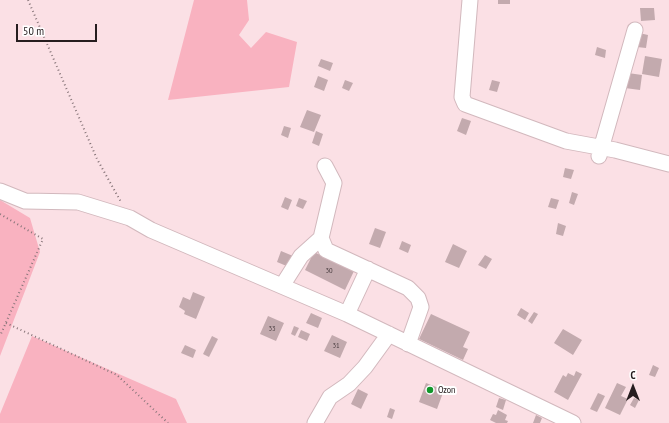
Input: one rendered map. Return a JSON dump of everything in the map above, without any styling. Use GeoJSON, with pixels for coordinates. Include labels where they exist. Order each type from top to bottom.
{"type":"FeatureCollection","features":[{"type":"Feature","properties":{"kind":"street"},"geometry":{"type":"LineString","coordinates":[[470,0],[462,97],[465,104],[540,132],[600,152],[669,164]]}},
{"type":"Feature","properties":{"kind":"street"},"geometry":{"type":"LineString","coordinates":[[600,152],[635,30]]}},
{"type":"Feature","properties":{"kind":"street"},"geometry":{"type":"LineString","coordinates":[[282,286],[301,256],[321,238],[334,183],[325,166]]}},
{"type":"Feature","properties":{"kind":"street"},"geometry":{"type":"LineString","coordinates":[[0,191],[25,201],[78,202],[130,218],[158,233],[347,314],[573,423]]}},
{"type":"Feature","properties":{"kind":"street"},"geometry":{"type":"LineString","coordinates":[[321,238],[326,250],[408,288],[418,298],[420,307],[408,344]]}},
{"type":"Feature","properties":{"kind":"street"},"geometry":{"type":"LineString","coordinates":[[347,314],[368,269]]}},
{"type":"Feature","properties":{"kind":"street"},"geometry":{"type":"LineString","coordinates":[[315,423],[330,397],[349,384],[365,367],[389,334]]}},
{"type":"Feature","properties":{"kind":"path"},"geometry":{"type":"LineString","coordinates":[[28,0],[97,159],[130,218]]}},
{"type":"Feature","properties":{"kind":"path"},"geometry":{"type":"LineString","coordinates":[[0,214],[43,239],[0,336]]}},
{"type":"Feature","properties":{"kind":"path"},"geometry":{"type":"LineString","coordinates":[[6,324],[117,375],[168,423]]}},
{"type":"Feature","properties":{"kind":"shaded area"},"geometry":{"type":"Polygon","coordinates":[[[194,0],[247,0],[249,20],[239,35],[251,48],[266,32],[297,42],[289,87],[168,100],[194,0]]]}},
{"type":"Feature","properties":{"kind":"shaded area"},"geometry":{"type":"Polygon","coordinates":[[[0,200],[30,218],[40,252],[0,356],[0,200]]]}},
{"type":"Feature","properties":{"kind":"shaded area"},"geometry":{"type":"Polygon","coordinates":[[[32,336],[176,399],[187,423],[0,423],[0,414],[32,336]]]}},
{"type":"Feature","properties":{"kind":"building"},"geometry":{"type":"Polygon","coordinates":[[[498,0],[510,0],[510,4],[498,4],[498,0]]]}},
{"type":"Feature","properties":{"kind":"building"},"geometry":{"type":"Polygon","coordinates":[[[640,8],[654,8],[655,20],[641,21],[640,8]]]}},
{"type":"Feature","properties":{"kind":"building"},"geometry":{"type":"Polygon","coordinates":[[[639,33],[648,35],[646,48],[637,47],[639,33]]]}},
{"type":"Feature","properties":{"kind":"building"},"geometry":{"type":"Polygon","coordinates":[[[597,47],[606,50],[605,58],[595,55],[597,47]]]}},
{"type":"Feature","properties":{"kind":"building"},"geometry":{"type":"Polygon","coordinates":[[[645,56],[662,59],[659,77],[642,74],[645,56]]]}},
{"type":"Feature","properties":{"kind":"building"},"geometry":{"type":"Polygon","coordinates":[[[321,59],[333,63],[330,71],[318,66],[321,59]]]}},
{"type":"Feature","properties":{"kind":"building"},"geometry":{"type":"Polygon","coordinates":[[[628,73],[642,75],[640,90],[625,88],[628,73]]]}},
{"type":"Feature","properties":{"kind":"building"},"geometry":{"type":"Polygon","coordinates":[[[318,76],[328,80],[324,91],[314,87],[318,76]]]}},
{"type":"Feature","properties":{"kind":"building"},"geometry":{"type":"Polygon","coordinates":[[[345,80],[353,83],[349,91],[342,88],[345,80]]]}},
{"type":"Feature","properties":{"kind":"building"},"geometry":{"type":"Polygon","coordinates":[[[492,80],[500,82],[497,92],[489,90],[492,80]]]}},
{"type":"Feature","properties":{"kind":"building"},"geometry":{"type":"Polygon","coordinates":[[[307,110],[321,115],[314,132],[300,127],[307,110]]]}},
{"type":"Feature","properties":{"kind":"building"},"geometry":{"type":"Polygon","coordinates":[[[462,118],[471,121],[466,135],[457,131],[462,118]]]}},
{"type":"Feature","properties":{"kind":"building"},"geometry":{"type":"Polygon","coordinates":[[[284,126],[291,128],[288,138],[281,135],[284,126]]]}},
{"type":"Feature","properties":{"kind":"building"},"geometry":{"type":"Polygon","coordinates":[[[316,131],[323,134],[319,146],[312,143],[316,131]]]}},
{"type":"Feature","properties":{"kind":"building"},"geometry":{"type":"Polygon","coordinates":[[[565,168],[574,170],[571,179],[563,177],[565,168]]]}},
{"type":"Feature","properties":{"kind":"building"},"geometry":{"type":"Polygon","coordinates":[[[572,192],[578,194],[574,205],[569,203],[572,192]]]}},
{"type":"Feature","properties":{"kind":"building"},"geometry":{"type":"Polygon","coordinates":[[[285,197],[292,200],[288,210],[281,207],[285,197]]]}},
{"type":"Feature","properties":{"kind":"building"},"geometry":{"type":"Polygon","coordinates":[[[299,198],[307,201],[303,209],[296,206],[299,198]]]}},
{"type":"Feature","properties":{"kind":"building"},"geometry":{"type":"Polygon","coordinates":[[[551,198],[559,200],[556,209],[548,207],[551,198]]]}},
{"type":"Feature","properties":{"kind":"building"},"geometry":{"type":"Polygon","coordinates":[[[558,223],[566,226],[563,236],[556,234],[558,223]]]}},
{"type":"Feature","properties":{"kind":"building"},"geometry":{"type":"Polygon","coordinates":[[[375,228],[386,232],[380,248],[369,244],[375,228]]]}},
{"type":"Feature","properties":{"kind":"building"},"geometry":{"type":"Polygon","coordinates":[[[402,241],[411,245],[408,253],[399,249],[402,241]]]}},
{"type":"Feature","properties":{"kind":"building"},"geometry":{"type":"Polygon","coordinates":[[[453,244],[467,251],[459,268],[445,262],[453,244]]]}},
{"type":"Feature","properties":{"kind":"building"},"geometry":{"type":"Polygon","coordinates":[[[281,251],[293,256],[289,267],[277,262],[281,251]]]}},
{"type":"Feature","properties":{"kind":"building"},"geometry":{"type":"Polygon","coordinates":[[[314,252],[354,271],[345,290],[305,270],[314,252]]]}},
{"type":"Feature","properties":{"kind":"building"},"geometry":{"type":"Polygon","coordinates":[[[485,255],[492,259],[486,269],[478,265],[485,255]]]}},
{"type":"Feature","properties":{"kind":"building"},"geometry":{"type":"Polygon","coordinates":[[[193,292],[205,297],[196,319],[184,314],[185,311],[179,307],[183,297],[190,300],[193,292]]]}},
{"type":"Feature","properties":{"kind":"building"},"geometry":{"type":"Polygon","coordinates":[[[521,308],[529,313],[525,320],[517,315],[521,308]]]}},
{"type":"Feature","properties":{"kind":"building"},"geometry":{"type":"Polygon","coordinates":[[[534,312],[538,314],[532,324],[528,321],[534,312]]]}},
{"type":"Feature","properties":{"kind":"building"},"geometry":{"type":"Polygon","coordinates":[[[311,313],[322,318],[318,328],[306,323],[311,313]]]}},
{"type":"Feature","properties":{"kind":"building"},"geometry":{"type":"Polygon","coordinates":[[[431,314],[470,332],[463,347],[468,349],[463,360],[419,339],[431,314]]]}},
{"type":"Feature","properties":{"kind":"building"},"geometry":{"type":"Polygon","coordinates":[[[268,316],[284,323],[276,341],[260,334],[268,316]]]}},
{"type":"Feature","properties":{"kind":"building"},"geometry":{"type":"Polygon","coordinates":[[[294,326],[299,328],[295,336],[291,334],[294,326]]]}},
{"type":"Feature","properties":{"kind":"building"},"geometry":{"type":"Polygon","coordinates":[[[563,329],[582,340],[573,355],[554,343],[563,329]]]}},
{"type":"Feature","properties":{"kind":"building"},"geometry":{"type":"Polygon","coordinates":[[[301,330],[310,334],[307,341],[298,337],[301,330]]]}},
{"type":"Feature","properties":{"kind":"building"},"geometry":{"type":"Polygon","coordinates":[[[332,335],[347,342],[340,358],[324,351],[332,335]]]}},
{"type":"Feature","properties":{"kind":"building"},"geometry":{"type":"Polygon","coordinates":[[[212,336],[218,339],[209,357],[203,354],[212,336]]]}},
{"type":"Feature","properties":{"kind":"building"},"geometry":{"type":"Polygon","coordinates":[[[185,345],[196,350],[193,358],[181,353],[185,345]]]}},
{"type":"Feature","properties":{"kind":"building"},"geometry":{"type":"Polygon","coordinates":[[[653,365],[659,368],[655,377],[649,375],[653,365]]]}},
{"type":"Feature","properties":{"kind":"building"},"geometry":{"type":"Polygon","coordinates":[[[576,371],[582,374],[568,400],[554,392],[563,375],[566,377],[568,373],[574,376],[576,371]]]}},
{"type":"Feature","properties":{"kind":"building"},"geometry":{"type":"Polygon","coordinates":[[[426,383],[444,390],[437,409],[419,402],[426,383]]]}},
{"type":"Feature","properties":{"kind":"building"},"geometry":{"type":"Polygon","coordinates":[[[617,383],[626,387],[621,396],[628,399],[620,415],[605,408],[617,383]]]}},
{"type":"Feature","properties":{"kind":"building"},"geometry":{"type":"Polygon","coordinates":[[[358,389],[368,394],[361,409],[351,404],[358,389]]]}},
{"type":"Feature","properties":{"kind":"building"},"geometry":{"type":"Polygon","coordinates":[[[598,393],[605,396],[597,412],[590,409],[598,393]]]}},
{"type":"Feature","properties":{"kind":"building"},"geometry":{"type":"Polygon","coordinates":[[[499,398],[506,400],[503,410],[496,407],[499,398]]]}},
{"type":"Feature","properties":{"kind":"building"},"geometry":{"type":"Polygon","coordinates":[[[634,398],[639,400],[635,408],[630,405],[634,398]]]}},
{"type":"Feature","properties":{"kind":"building"},"geometry":{"type":"Polygon","coordinates":[[[390,408],[395,410],[392,419],[387,417],[390,408]]]}},
{"type":"Feature","properties":{"kind":"building"},"geometry":{"type":"Polygon","coordinates":[[[498,410],[507,415],[505,420],[508,421],[507,423],[496,423],[490,420],[493,414],[496,415],[498,410]]]}},
{"type":"Feature","properties":{"kind":"building"},"geometry":{"type":"Polygon","coordinates":[[[536,415],[542,418],[540,423],[533,423],[536,415]]]}},
{"type":"Feature","properties":{"kind":"place","name":"Ozon"},"geometry":{"type":"Point","coordinates":[430,390]}}]}
